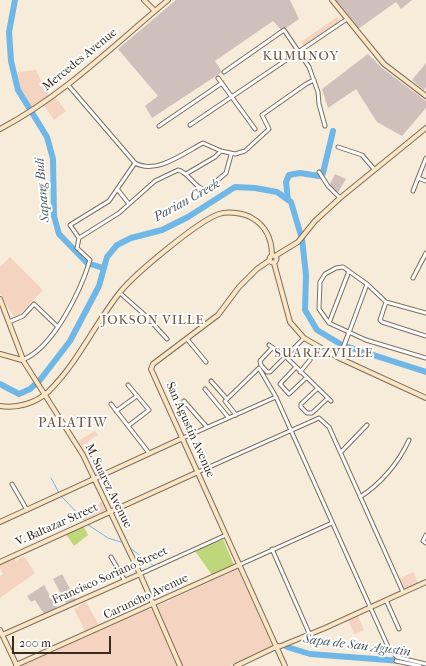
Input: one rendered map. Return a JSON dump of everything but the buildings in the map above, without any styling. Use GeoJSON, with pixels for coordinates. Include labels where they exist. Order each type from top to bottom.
{"type":"FeatureCollection","features":[{"type":"Feature","properties":{"kind":"street"},"geometry":{"type":"LineString","coordinates":[[144,0],[155,11]]}},
{"type":"Feature","properties":{"kind":"street","name":"Mercedes Avenue"},"geometry":{"type":"LineString","coordinates":[[0,129],[28,113],[68,85],[168,0]]}},
{"type":"Feature","properties":{"kind":"street"},"geometry":{"type":"LineString","coordinates":[[332,0],[384,64],[426,96]]}},
{"type":"Feature","properties":{"kind":"street"},"geometry":{"type":"LineString","coordinates":[[190,125],[347,19]]}},
{"type":"Feature","properties":{"kind":"street"},"geometry":{"type":"LineString","coordinates":[[224,72],[284,30],[298,53],[309,67],[314,80],[326,126]]}},
{"type":"Feature","properties":{"kind":"street"},"geometry":{"type":"LineString","coordinates":[[218,78],[255,129]]}},
{"type":"Feature","properties":{"kind":"street"},"geometry":{"type":"LineString","coordinates":[[68,85],[134,162],[142,167],[161,164],[203,143],[231,155],[245,150],[269,128],[261,116],[314,80]]}},
{"type":"Feature","properties":{"kind":"street"},"geometry":{"type":"LineString","coordinates":[[159,126],[222,83]]}},
{"type":"Feature","properties":{"kind":"street"},"geometry":{"type":"LineString","coordinates":[[274,256],[300,241],[315,221],[340,198],[426,128]]}},
{"type":"Feature","properties":{"kind":"street"},"geometry":{"type":"LineString","coordinates":[[338,147],[362,155],[374,169]]}},
{"type":"Feature","properties":{"kind":"street"},"geometry":{"type":"LineString","coordinates":[[186,174],[215,158],[221,151]]}},
{"type":"Feature","properties":{"kind":"street"},"geometry":{"type":"LineString","coordinates":[[0,354],[22,360],[39,348],[58,327],[89,264],[76,246],[80,238],[119,213],[155,180],[178,170],[186,174],[201,188],[206,189],[226,173],[231,155]]}},
{"type":"Feature","properties":{"kind":"street"},"geometry":{"type":"LineString","coordinates":[[412,191],[426,158]]}},
{"type":"Feature","properties":{"kind":"street"},"geometry":{"type":"LineString","coordinates":[[80,238],[70,225],[109,201],[118,190],[134,162]]}},
{"type":"Feature","properties":{"kind":"street"},"geometry":{"type":"LineString","coordinates":[[320,174],[328,186],[340,198]]}},
{"type":"Feature","properties":{"kind":"street"},"geometry":{"type":"LineString","coordinates":[[418,178],[426,182]]}},
{"type":"Feature","properties":{"kind":"street"},"geometry":{"type":"LineString","coordinates":[[118,190],[129,204]]}},
{"type":"Feature","properties":{"kind":"street"},"geometry":{"type":"LineString","coordinates":[[0,406],[10,407],[24,405],[45,394],[68,367],[120,293],[137,274],[184,237],[217,215],[224,213],[249,216],[259,223],[272,241],[274,256],[277,259],[272,262],[290,322],[304,338],[339,358],[426,398]]}},
{"type":"Feature","properties":{"kind":"street"},"geometry":{"type":"LineString","coordinates":[[413,278],[426,253]]}},
{"type":"Feature","properties":{"kind":"street","name":"San Agustin Avenue"},"geometry":{"type":"LineString","coordinates":[[272,262],[258,268],[239,287],[218,315],[151,367],[285,666]]}},
{"type":"Feature","properties":{"kind":"street"},"geometry":{"type":"LineString","coordinates":[[426,313],[386,302],[368,284],[341,267],[325,274],[321,279],[319,309],[329,323],[366,340],[426,358]]}},
{"type":"Feature","properties":{"kind":"street"},"geometry":{"type":"LineString","coordinates":[[329,323],[349,271]]}},
{"type":"Feature","properties":{"kind":"street"},"geometry":{"type":"LineString","coordinates":[[339,358],[368,284]]}},
{"type":"Feature","properties":{"kind":"street"},"geometry":{"type":"LineString","coordinates":[[120,293],[146,316],[167,339]]}},
{"type":"Feature","properties":{"kind":"street","name":"M. Suarez Avenue"},"geometry":{"type":"LineString","coordinates":[[0,299],[22,360],[36,383],[45,394],[95,478],[154,604],[180,666]]}},
{"type":"Feature","properties":{"kind":"street"},"geometry":{"type":"LineString","coordinates":[[386,302],[380,320],[382,322],[426,336]]}},
{"type":"Feature","properties":{"kind":"street"},"geometry":{"type":"LineString","coordinates":[[9,322],[23,316],[34,304],[58,327]]}},
{"type":"Feature","properties":{"kind":"street"},"geometry":{"type":"LineString","coordinates":[[272,348],[260,361],[261,365],[267,372],[270,372],[304,338]]}},
{"type":"Feature","properties":{"kind":"street"},"geometry":{"type":"LineString","coordinates":[[187,339],[206,362]]}},
{"type":"Feature","properties":{"kind":"street"},"geometry":{"type":"LineString","coordinates":[[269,345],[286,357],[295,368],[327,399],[331,401]]}},
{"type":"Feature","properties":{"kind":"street"},"geometry":{"type":"LineString","coordinates":[[300,372],[310,360]]}},
{"type":"Feature","properties":{"kind":"street"},"geometry":{"type":"LineString","coordinates":[[236,414],[224,402],[226,398],[259,368],[276,397],[369,608],[389,648],[394,656],[426,664]]}},
{"type":"Feature","properties":{"kind":"street"},"geometry":{"type":"LineString","coordinates":[[295,368],[280,384],[289,394],[306,378]]}},
{"type":"Feature","properties":{"kind":"street"},"geometry":{"type":"LineString","coordinates":[[211,381],[226,398]]}},
{"type":"Feature","properties":{"kind":"street"},"geometry":{"type":"LineString","coordinates":[[128,385],[149,410],[128,426]]}},
{"type":"Feature","properties":{"kind":"street"},"geometry":{"type":"LineString","coordinates":[[205,389],[228,417]]}},
{"type":"Feature","properties":{"kind":"street"},"geometry":{"type":"LineString","coordinates":[[317,389],[301,404],[301,407],[307,413],[312,413],[327,399]]}},
{"type":"Feature","properties":{"kind":"street"},"geometry":{"type":"LineString","coordinates":[[116,411],[138,396]]}},
{"type":"Feature","properties":{"kind":"street"},"geometry":{"type":"LineString","coordinates":[[0,522],[206,426],[276,397]]}},
{"type":"Feature","properties":{"kind":"street"},"geometry":{"type":"LineString","coordinates":[[184,401],[206,426]]}},
{"type":"Feature","properties":{"kind":"street"},"geometry":{"type":"LineString","coordinates":[[111,404],[149,453]]}},
{"type":"Feature","properties":{"kind":"street","name":"V. Baltazar Street"},"geometry":{"type":"LineString","coordinates":[[0,562],[85,522],[319,418],[329,427],[341,452]]}},
{"type":"Feature","properties":{"kind":"street"},"geometry":{"type":"LineString","coordinates":[[366,425],[341,452],[403,592]]}},
{"type":"Feature","properties":{"kind":"street"},"geometry":{"type":"LineString","coordinates":[[360,496],[378,484],[406,448],[409,440]]}},
{"type":"Feature","properties":{"kind":"street"},"geometry":{"type":"LineString","coordinates":[[12,484],[27,510]]}},
{"type":"Feature","properties":{"kind":"street"},"geometry":{"type":"LineString","coordinates":[[239,565],[332,523]]}},
{"type":"Feature","properties":{"kind":"street","name":"Francisco Soriano Street"},"geometry":{"type":"LineString","coordinates":[[1,632],[125,581],[226,535]]}},
{"type":"Feature","properties":{"kind":"street"},"geometry":{"type":"LineString","coordinates":[[424,542],[426,535]]}},
{"type":"Feature","properties":{"kind":"street"},"geometry":{"type":"LineString","coordinates":[[272,549],[309,633]]}},
{"type":"Feature","properties":{"kind":"street"},"geometry":{"type":"LineString","coordinates":[[111,557],[125,581]]}},
{"type":"Feature","properties":{"kind":"street","name":"Caruncho Avenue"},"geometry":{"type":"LineString","coordinates":[[17,666],[239,565]]}},
{"type":"Feature","properties":{"kind":"street"},"geometry":{"type":"LineString","coordinates":[[276,648],[426,582]]}},
{"type":"Feature","properties":{"kind":"street"},"geometry":{"type":"LineString","coordinates":[[386,600],[399,628]]}},
{"type":"Feature","properties":{"kind":"street"},"geometry":{"type":"LineString","coordinates":[[236,666],[328,626]]}},
{"type":"Feature","properties":{"kind":"street"},"geometry":{"type":"LineString","coordinates":[[1,632],[17,666]]}},
{"type":"Feature","properties":{"kind":"street"},"geometry":{"type":"LineString","coordinates":[[396,661],[420,666]]}},
{"type":"Feature","properties":{"kind":"shaded area"},"geometry":{"type":"Polygon","coordinates":[[[176,0],[290,0],[299,19],[282,31],[273,21],[215,61],[222,72],[152,118],[145,106],[158,96],[118,49],[176,0]]]}},
{"type":"Feature","properties":{"kind":"shaded area"},"geometry":{"type":"Polygon","coordinates":[[[335,0],[412,0],[401,9],[396,2],[358,29],[335,0]]]}},
{"type":"Feature","properties":{"kind":"shaded area"},"geometry":{"type":"Polygon","coordinates":[[[337,17],[341,21],[304,47],[301,42],[337,17]]]}},
{"type":"Feature","properties":{"kind":"shaded area"},"geometry":{"type":"Polygon","coordinates":[[[368,54],[382,68],[426,101],[426,108],[402,136],[377,122],[356,89],[328,108],[322,89],[368,54]]]}},
{"type":"Feature","properties":{"kind":"shaded area"},"geometry":{"type":"Polygon","coordinates":[[[426,63],[426,87],[424,90],[412,80],[426,63]]]}},
{"type":"Feature","properties":{"kind":"shaded area"},"geometry":{"type":"Polygon","coordinates":[[[36,70],[49,96],[31,108],[19,87],[18,72],[36,70]]]}},
{"type":"Feature","properties":{"kind":"shaded area"},"geometry":{"type":"Polygon","coordinates":[[[55,97],[66,111],[54,120],[44,105],[55,97]]]}},
{"type":"Feature","properties":{"kind":"shaded area"},"geometry":{"type":"Polygon","coordinates":[[[335,174],[346,179],[337,194],[330,184],[335,174]]]}},
{"type":"Feature","properties":{"kind":"shaded area"},"geometry":{"type":"Polygon","coordinates":[[[10,257],[43,290],[15,319],[0,294],[0,267],[10,257]]]}},
{"type":"Feature","properties":{"kind":"shaded area"},"geometry":{"type":"Polygon","coordinates":[[[95,431],[98,435],[87,442],[92,450],[85,453],[78,441],[95,431]]]}},
{"type":"Feature","properties":{"kind":"shaded area"},"geometry":{"type":"Polygon","coordinates":[[[103,501],[106,510],[85,520],[82,516],[103,501]]]}},
{"type":"Feature","properties":{"kind":"shaded area"},"geometry":{"type":"Polygon","coordinates":[[[13,556],[16,561],[24,556],[35,573],[0,598],[0,576],[3,574],[0,568],[0,563],[13,556]]]}},
{"type":"Feature","properties":{"kind":"shaded area"},"geometry":{"type":"Polygon","coordinates":[[[238,569],[272,646],[229,666],[182,666],[157,606],[238,569]]]}},
{"type":"Feature","properties":{"kind":"shaded area"},"geometry":{"type":"Polygon","coordinates":[[[413,572],[418,583],[404,589],[399,579],[413,572]]]}},
{"type":"Feature","properties":{"kind":"shaded area"},"geometry":{"type":"Polygon","coordinates":[[[62,574],[76,600],[67,605],[53,579],[62,574]]]}},
{"type":"Feature","properties":{"kind":"shaded area"},"geometry":{"type":"Polygon","coordinates":[[[44,585],[57,608],[44,614],[35,600],[31,602],[27,596],[44,585]]]}},
{"type":"Feature","properties":{"kind":"shaded area"},"geometry":{"type":"Polygon","coordinates":[[[86,602],[99,625],[85,631],[74,609],[86,602]]]}},
{"type":"Feature","properties":{"kind":"shaded area"},"geometry":{"type":"Polygon","coordinates":[[[146,610],[153,610],[177,666],[20,666],[146,610]]]}},
{"type":"Feature","properties":{"kind":"shaded area"},"geometry":{"type":"Polygon","coordinates":[[[358,616],[364,630],[354,634],[348,620],[358,616]]]}},
{"type":"Feature","properties":{"kind":"green space"},"geometry":{"type":"Polygon","coordinates":[[[83,525],[88,535],[74,546],[66,534],[83,525]]]}},
{"type":"Feature","properties":{"kind":"green space"},"geometry":{"type":"Polygon","coordinates":[[[223,539],[234,565],[212,575],[195,551],[223,539]]]}},
{"type":"Feature","properties":{"kind":"waterway","name":"Sapang Buli"},"geometry":{"type":"LineString","coordinates":[[15,0],[9,32],[11,61],[18,90],[47,137],[53,159],[54,216],[59,234],[87,263],[103,268]]}},
{"type":"Feature","properties":{"kind":"waterway"},"geometry":{"type":"LineString","coordinates":[[288,200],[286,182],[289,175],[300,173],[319,176],[323,173],[333,131]]}},
{"type":"Feature","properties":{"kind":"waterway","name":"Parian Creek"},"geometry":{"type":"LineString","coordinates":[[0,384],[19,394],[30,389],[40,380],[70,341],[99,286],[107,257],[117,245],[131,238],[162,230],[188,217],[235,187],[255,188],[277,192],[291,202],[302,239],[306,275],[305,310],[317,330],[342,345],[426,372]]}},
{"type":"Feature","properties":{"kind":"waterway","name":"Sapa de San Agustin"},"geometry":{"type":"LineString","coordinates":[[51,478],[59,493]]}},
{"type":"Feature","properties":{"kind":"waterway","name":"Sapa de San Agustin"},"geometry":{"type":"LineString","coordinates":[[61,496],[85,521]]}},
{"type":"Feature","properties":{"kind":"waterway","name":"Sapa de San Agustin"},"geometry":{"type":"LineString","coordinates":[[87,524],[108,538],[121,542]]}},
{"type":"Feature","properties":{"kind":"waterway","name":"Sapa de San Agustin"},"geometry":{"type":"LineString","coordinates":[[130,548],[154,566]]}},
{"type":"Feature","properties":{"kind":"waterway","name":"Sapa de San Agustin"},"geometry":{"type":"LineString","coordinates":[[287,647],[310,654],[401,661]]}},
{"type":"Feature","properties":{"kind":"waterway","name":"Sapa de San Agustin"},"geometry":{"type":"LineString","coordinates":[[412,663],[426,666]]}},
{"type":"Feature","properties":{"kind":"district","name":"KUMUNOY"},"geometry":{"type":"Point","coordinates":[301,57]}},
{"type":"Feature","properties":{"kind":"district","name":"JOKSON VILLE"},"geometry":{"type":"Point","coordinates":[153,321]}},
{"type":"Feature","properties":{"kind":"district","name":"SUAREZVILLE"},"geometry":{"type":"Point","coordinates":[324,354]}},
{"type":"Feature","properties":{"kind":"district","name":"PALATIW"},"geometry":{"type":"Point","coordinates":[73,424]}}]}
